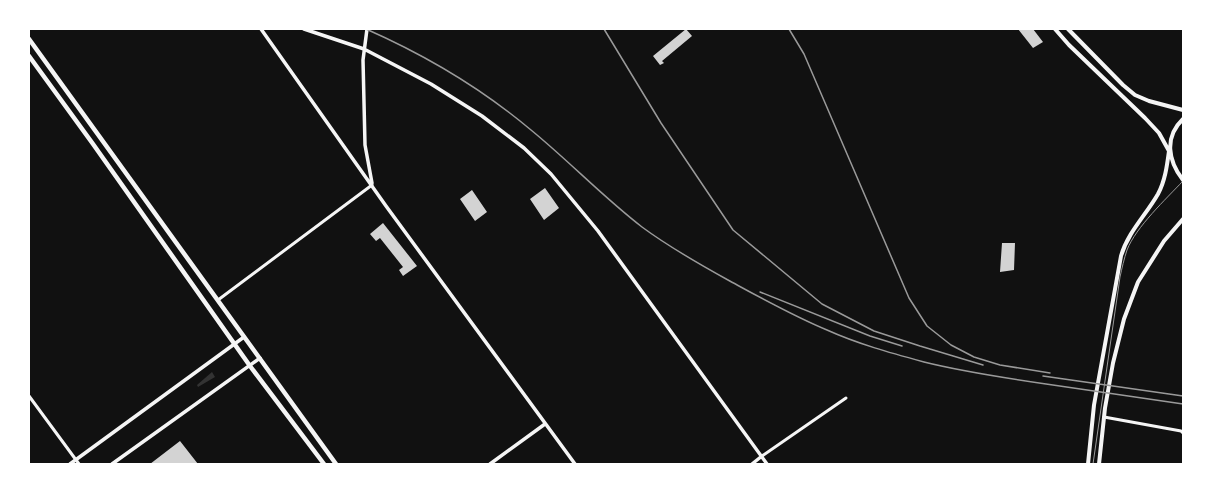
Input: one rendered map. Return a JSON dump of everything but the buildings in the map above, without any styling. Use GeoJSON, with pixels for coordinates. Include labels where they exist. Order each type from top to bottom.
{"type":"FeatureCollection","features":[{"type":"Feature","properties":{"kind":"main road"},"geometry":{"type":"LineString","coordinates":[[1055,29],[1069,45],[1145,118],[1159,134],[1170,152],[1178,174],[1183,180]]}},
{"type":"Feature","properties":{"kind":"main road"},"geometry":{"type":"LineString","coordinates":[[1068,29],[1123,85],[1135,95],[1149,101],[1183,110]]}},
{"type":"Feature","properties":{"kind":"main road"},"geometry":{"type":"LineString","coordinates":[[29,39],[336,464]]}},
{"type":"Feature","properties":{"kind":"main road"},"geometry":{"type":"LineString","coordinates":[[29,56],[250,366],[324,464]]}},
{"type":"Feature","properties":{"kind":"main road"},"geometry":{"type":"LineString","coordinates":[[1088,464],[1094,407],[1101,362],[1124,245],[1158,194],[1164,178],[1173,131],[1183,119]]}},
{"type":"Feature","properties":{"kind":"main road"},"geometry":{"type":"LineString","coordinates":[[1099,464],[1105,408],[1113,364],[1124,319],[1138,282],[1164,241],[1183,219]]}},
{"type":"Feature","properties":{"kind":"street"},"geometry":{"type":"LineString","coordinates":[[261,29],[386,206],[575,464]]}},
{"type":"Feature","properties":{"kind":"street"},"geometry":{"type":"LineString","coordinates":[[304,29],[364,50],[430,84],[482,116],[524,148],[551,174],[598,231],[767,464]]}},
{"type":"Feature","properties":{"kind":"street"},"geometry":{"type":"LineString","coordinates":[[367,29],[363,60],[366,145],[372,185]]}},
{"type":"Feature","properties":{"kind":"street"},"geometry":{"type":"LineString","coordinates":[[218,300],[372,185]]}},
{"type":"Feature","properties":{"kind":"street"},"geometry":{"type":"LineString","coordinates":[[70,464],[244,337]]}},
{"type":"Feature","properties":{"kind":"street"},"geometry":{"type":"LineString","coordinates":[[112,464],[260,358]]}},
{"type":"Feature","properties":{"kind":"street"},"geometry":{"type":"LineString","coordinates":[[29,396],[79,464]]}},
{"type":"Feature","properties":{"kind":"street"},"geometry":{"type":"LineString","coordinates":[[752,464],[846,398]]}},
{"type":"Feature","properties":{"kind":"street"},"geometry":{"type":"LineString","coordinates":[[1104,417],[1181,430],[1183,433]]}},
{"type":"Feature","properties":{"kind":"street"},"geometry":{"type":"LineString","coordinates":[[490,464],[545,424]]}},
{"type":"Feature","properties":{"kind":"shaded area"},"geometry":{"type":"Polygon","coordinates":[[[212,372],[215,377],[198,387],[197,385],[212,372]]]}},
{"type":"Feature","properties":{"kind":"tram line"},"geometry":{"type":"LineString","coordinates":[[1093,464],[1120,277],[1126,253],[1131,241],[1144,223],[1183,181]]}},
{"type":"Feature","properties":{"kind":"railway"},"geometry":{"type":"LineString","coordinates":[[366,29],[431,61],[492,100],[545,142],[642,227],[663,241],[728,280],[814,325],[863,344],[939,366],[1000,377],[1183,404]]}},
{"type":"Feature","properties":{"kind":"railway"},"geometry":{"type":"LineString","coordinates":[[604,29],[661,123],[733,230],[822,304],[874,331],[983,365]]}},
{"type":"Feature","properties":{"kind":"railway"},"geometry":{"type":"LineString","coordinates":[[789,29],[804,54],[909,298],[927,326],[951,345],[974,357],[1000,365],[1050,373]]}},
{"type":"Feature","properties":{"kind":"railway"},"geometry":{"type":"LineString","coordinates":[[760,292],[870,336],[902,346]]}},
{"type":"Feature","properties":{"kind":"railway"},"geometry":{"type":"LineString","coordinates":[[1043,376],[1183,396]]}}]}
